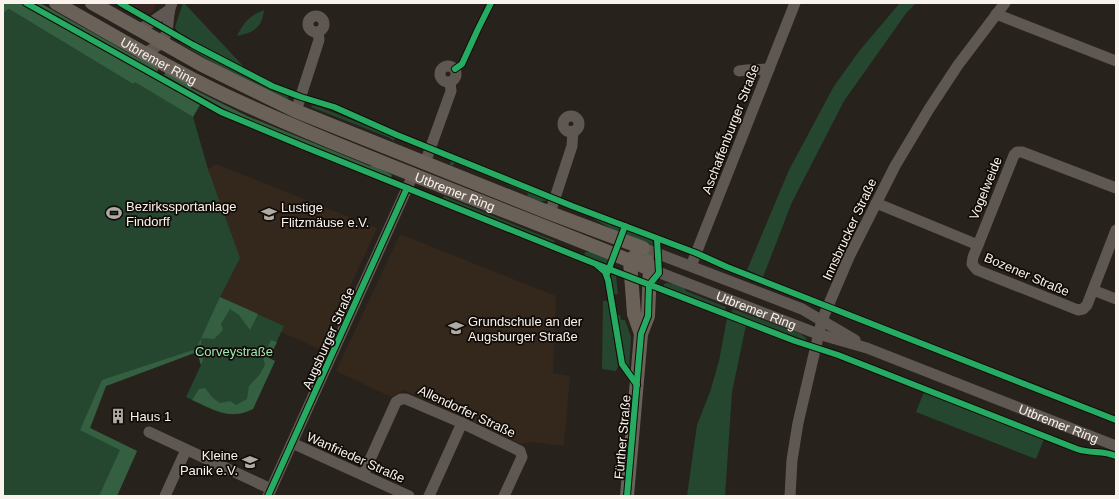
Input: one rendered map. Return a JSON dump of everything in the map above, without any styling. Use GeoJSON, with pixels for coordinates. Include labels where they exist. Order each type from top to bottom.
{"type":"FeatureCollection","features":[{"type":"Feature","properties":{"kind":"main road","name":"Utbremer Ring"},"geometry":{"type":"LineString","coordinates":[[56,3],[145,53],[243,103],[323,138],[650,269]]}},
{"type":"Feature","properties":{"kind":"main road","name":"Utbremer Ring"},"geometry":{"type":"LineString","coordinates":[[92,3],[202,65],[296,111],[550,213],[643,248]]}},
{"type":"Feature","properties":{"kind":"main road"},"geometry":{"type":"LineString","coordinates":[[630,261],[643,248]]}},
{"type":"Feature","properties":{"kind":"main road","name":"Fürther Straße"},"geometry":{"type":"LineString","coordinates":[[627,496],[638,385],[641,334],[648,316],[650,269],[643,248]]}},
{"type":"Feature","properties":{"kind":"main road","name":"Fürther Straße"},"geometry":{"type":"LineString","coordinates":[[630,261],[634,314],[641,334]]}},
{"type":"Feature","properties":{"kind":"street","name":"Aschaffenburger Straße"},"geometry":{"type":"LineString","coordinates":[[691,266],[795,3]]}},
{"type":"Feature","properties":{"kind":"street","name":"Innsbrucker Straße"},"geometry":{"type":"LineString","coordinates":[[790,496],[792,460],[798,423],[818,334],[822,320],[849,257],[895,166],[929,109],[958,64],[1005,3]]}},
{"type":"Feature","properties":{"kind":"street"},"geometry":{"type":"LineString","coordinates":[[145,53],[161,42],[167,29],[171,6]]}},
{"type":"Feature","properties":{"kind":"street"},"geometry":{"type":"LineString","coordinates":[[139,30],[171,6]]}},
{"type":"Feature","properties":{"kind":"street"},"geometry":{"type":"LineString","coordinates":[[996,14],[1116,61]]}},
{"type":"Feature","properties":{"kind":"street"},"geometry":{"type":"LineString","coordinates":[[296,111],[319,40],[318,32]]}},
{"type":"Feature","properties":{"kind":"street"},"geometry":{"type":"LineString","coordinates":[[739,71],[769,69]]}},
{"type":"Feature","properties":{"kind":"street","name":"Utbremer Ring"},"geometry":{"type":"LineString","coordinates":[[425,163],[450,91],[450,82]]}},
{"type":"Feature","properties":{"kind":"street"},"geometry":{"type":"LineString","coordinates":[[550,213],[572,146],[573,131]]}},
{"type":"Feature","properties":{"kind":"street","name":"Vogelweide"},"geometry":{"type":"LineString","coordinates":[[978,245],[1014,156],[1017,152],[1022,152],[1116,188]]}},
{"type":"Feature","properties":{"kind":"street","name":"Augsburger Straße"},"geometry":{"type":"LineString","coordinates":[[270,493],[414,175]]}},
{"type":"Feature","properties":{"kind":"street","name":"Bozener Straße"},"geometry":{"type":"LineString","coordinates":[[876,203],[978,245],[972,264],[977,270],[1078,310],[1083,309],[1087,305],[1093,290]]}},
{"type":"Feature","properties":{"kind":"street"},"geometry":{"type":"LineString","coordinates":[[1116,230],[1093,290],[1116,299]]}},
{"type":"Feature","properties":{"kind":"street","name":"Utbremer Ring"},"geometry":{"type":"LineString","coordinates":[[643,248],[802,310],[822,320],[867,348]]}},
{"type":"Feature","properties":{"kind":"street","name":"Utbremer Ring"},"geometry":{"type":"LineString","coordinates":[[650,269],[818,334],[867,348],[1116,446]]}},
{"type":"Feature","properties":{"kind":"street","name":"Allendorfer Straße"},"geometry":{"type":"LineString","coordinates":[[363,475],[396,402],[401,399],[406,399],[462,423],[520,451],[522,457],[504,496]]}},
{"type":"Feature","properties":{"kind":"street"},"geometry":{"type":"LineString","coordinates":[[429,496],[462,423]]}},
{"type":"Feature","properties":{"kind":"street"},"geometry":{"type":"LineString","coordinates":[[149,432],[270,493]]}},
{"type":"Feature","properties":{"kind":"street","name":"Wanfrieder Straße"},"geometry":{"type":"LineString","coordinates":[[292,443],[409,496]]}},
{"type":"Feature","properties":{"kind":"street"},"geometry":{"type":"LineString","coordinates":[[165,496],[186,450]]}},
{"type":"Feature","properties":{"kind":"shaded area"},"geometry":{"type":"Polygon","coordinates":[[[128,3],[157,3],[152,13],[148,14],[128,3]]]}},
{"type":"Feature","properties":{"kind":"shaded area"},"geometry":{"type":"Polygon","coordinates":[[[216,164],[377,228],[321,350],[281,332],[284,326],[220,297],[208,169],[216,164]]]}},
{"type":"Feature","properties":{"kind":"shaded area","name":"Grundschule an der Augsburger Straße"},"geometry":{"type":"Polygon","coordinates":[[[400,234],[556,296],[553,373],[570,376],[564,446],[532,442],[521,444],[404,390],[391,397],[336,371],[400,234]]]}},
{"type":"Feature","properties":{"kind":"green space"},"geometry":{"type":"Polygon","coordinates":[[[3,3],[23,3],[200,105],[193,117],[135,82],[133,84],[9,9],[3,13],[3,3]]]}},
{"type":"Feature","properties":{"kind":"green space"},"geometry":{"type":"Polygon","coordinates":[[[34,3],[40,3],[134,56],[159,68],[157,72],[34,3]]]}},
{"type":"Feature","properties":{"kind":"green space"},"geometry":{"type":"Polygon","coordinates":[[[183,3],[244,67],[178,33],[175,27],[183,3]]]}},
{"type":"Feature","properties":{"kind":"green space"},"geometry":{"type":"Polygon","coordinates":[[[900,3],[916,3],[907,12],[844,101],[792,202],[763,277],[747,270],[789,170],[834,86],[860,50],[900,3]]]}},
{"type":"Feature","properties":{"kind":"green space","name":"Bezirkssportanlage Findorff"},"geometry":{"type":"Polygon","coordinates":[[[9,9],[133,84],[135,81],[193,117],[208,169],[240,258],[220,297],[284,326],[269,358],[275,361],[253,409],[244,413],[227,414],[219,412],[186,397],[201,365],[197,352],[106,386],[90,428],[137,451],[117,496],[3,496],[3,13],[9,9]]]}},
{"type":"Feature","properties":{"kind":"green space"},"geometry":{"type":"Polygon","coordinates":[[[264,10],[261,21],[256,28],[248,33],[237,36],[248,20],[264,10]]]}},
{"type":"Feature","properties":{"kind":"green space"},"geometry":{"type":"Polygon","coordinates":[[[182,41],[217,61],[289,96],[287,99],[217,65],[180,43],[182,41]]]}},
{"type":"Feature","properties":{"kind":"green space"},"geometry":{"type":"Polygon","coordinates":[[[166,71],[191,83],[191,88],[247,116],[370,166],[376,166],[392,175],[391,178],[244,120],[164,75],[166,71]]]}},
{"type":"Feature","properties":{"kind":"green space"},"geometry":{"type":"Polygon","coordinates":[[[312,105],[395,137],[394,141],[390,138],[311,107],[312,105]]]}},
{"type":"Feature","properties":{"kind":"green space"},"geometry":{"type":"Polygon","coordinates":[[[451,159],[549,199],[544,201],[535,200],[527,196],[528,193],[455,163],[452,166],[450,164],[451,159]]]}},
{"type":"Feature","properties":{"kind":"green space"},"geometry":{"type":"Polygon","coordinates":[[[444,196],[555,241],[553,244],[442,200],[444,196]]]}},
{"type":"Feature","properties":{"kind":"green space"},"geometry":{"type":"Polygon","coordinates":[[[595,217],[622,228],[620,234],[594,219],[595,217]]]}},
{"type":"Feature","properties":{"kind":"green space"},"geometry":{"type":"Polygon","coordinates":[[[629,230],[652,240],[653,245],[622,235],[623,232],[629,230]]]}},
{"type":"Feature","properties":{"kind":"green space"},"geometry":{"type":"Polygon","coordinates":[[[585,252],[592,252],[611,260],[609,266],[584,256],[585,252]]]}},
{"type":"Feature","properties":{"kind":"green space"},"geometry":{"type":"Polygon","coordinates":[[[608,274],[616,276],[618,294],[613,295],[608,274]]]}},
{"type":"Feature","properties":{"kind":"green space"},"geometry":{"type":"Polygon","coordinates":[[[667,283],[684,287],[686,291],[726,307],[725,311],[664,288],[664,284],[667,283]]]}},
{"type":"Feature","properties":{"kind":"green space"},"geometry":{"type":"Polygon","coordinates":[[[220,297],[258,314],[250,330],[239,315],[230,309],[221,324],[223,330],[214,339],[201,338],[220,297]]]}},
{"type":"Feature","properties":{"kind":"green space"},"geometry":{"type":"Polygon","coordinates":[[[603,301],[608,301],[618,366],[616,371],[602,369],[603,301]]]}},
{"type":"Feature","properties":{"kind":"green space"},"geometry":{"type":"Polygon","coordinates":[[[733,309],[801,334],[807,341],[731,313],[733,309]]]}},
{"type":"Feature","properties":{"kind":"green space"},"geometry":{"type":"Polygon","coordinates":[[[617,315],[620,315],[621,320],[625,320],[631,337],[629,367],[626,367],[617,315]]]}},
{"type":"Feature","properties":{"kind":"green space"},"geometry":{"type":"Polygon","coordinates":[[[727,318],[746,325],[732,392],[725,496],[687,496],[697,425],[710,392],[719,361],[727,318]]]}},
{"type":"Feature","properties":{"kind":"green space"},"geometry":{"type":"Polygon","coordinates":[[[201,338],[203,358],[201,365],[197,352],[106,386],[90,428],[137,451],[117,496],[99,496],[120,450],[80,430],[102,380],[196,349],[201,338]]]}},
{"type":"Feature","properties":{"kind":"green space"},"geometry":{"type":"Polygon","coordinates":[[[271,340],[277,342],[269,358],[275,361],[253,409],[236,414],[229,414],[215,410],[192,400],[199,389],[205,388],[213,398],[220,403],[230,401],[236,405],[247,399],[249,386],[260,374],[265,365],[263,357],[271,340]]]}},
{"type":"Feature","properties":{"kind":"green space"},"geometry":{"type":"Polygon","coordinates":[[[924,392],[1044,439],[1036,459],[916,412],[924,392]]]}},
{"type":"Feature","properties":{"kind":"cycle path"},"geometry":{"type":"LineString","coordinates":[[26,3],[221,112],[305,147],[596,264],[795,341],[838,355],[1077,449],[1116,456]]}},
{"type":"Feature","properties":{"kind":"cycle path"},"geometry":{"type":"LineString","coordinates":[[120,3],[193,45],[272,86],[334,107],[397,135],[572,206],[696,253],[727,267],[1116,420]]}},
{"type":"Feature","properties":{"kind":"cycle path"},"geometry":{"type":"LineString","coordinates":[[455,69],[462,64],[491,3]]}},
{"type":"Feature","properties":{"kind":"cycle path"},"geometry":{"type":"LineString","coordinates":[[268,496],[407,188]]}},
{"type":"Feature","properties":{"kind":"cycle path"},"geometry":{"type":"LineString","coordinates":[[607,274],[625,226]]}},
{"type":"Feature","properties":{"kind":"cycle path"},"geometry":{"type":"LineString","coordinates":[[627,496],[641,334],[648,316],[649,285],[659,273],[657,239]]}},
{"type":"Feature","properties":{"kind":"cycle path"},"geometry":{"type":"LineString","coordinates":[[597,265],[605,272],[608,280],[622,364],[637,385]]}},
{"type":"Feature","properties":{"kind":"place","name":"Bezirkssportanlage Findorff"},"geometry":{"type":"Point","coordinates":[114,213]}},
{"type":"Feature","properties":{"kind":"place","name":"Lustige Flitzmäuse e.V."},"geometry":{"type":"Point","coordinates":[269,214]}},
{"type":"Feature","properties":{"kind":"place","name":"Grundschule an der Augsburger Straße"},"geometry":{"type":"Point","coordinates":[456,328]}},
{"type":"Feature","properties":{"kind":"place","name":"Haus 1"},"geometry":{"type":"Point","coordinates":[118,416]}},
{"type":"Feature","properties":{"kind":"place","name":"Kleine Panik e.V."},"geometry":{"type":"Point","coordinates":[250,462]}},
{"type":"Feature","properties":{"kind":"park label","name":"Corveystraße"},"geometry":{"type":"Point","coordinates":[234,351]}}]}
